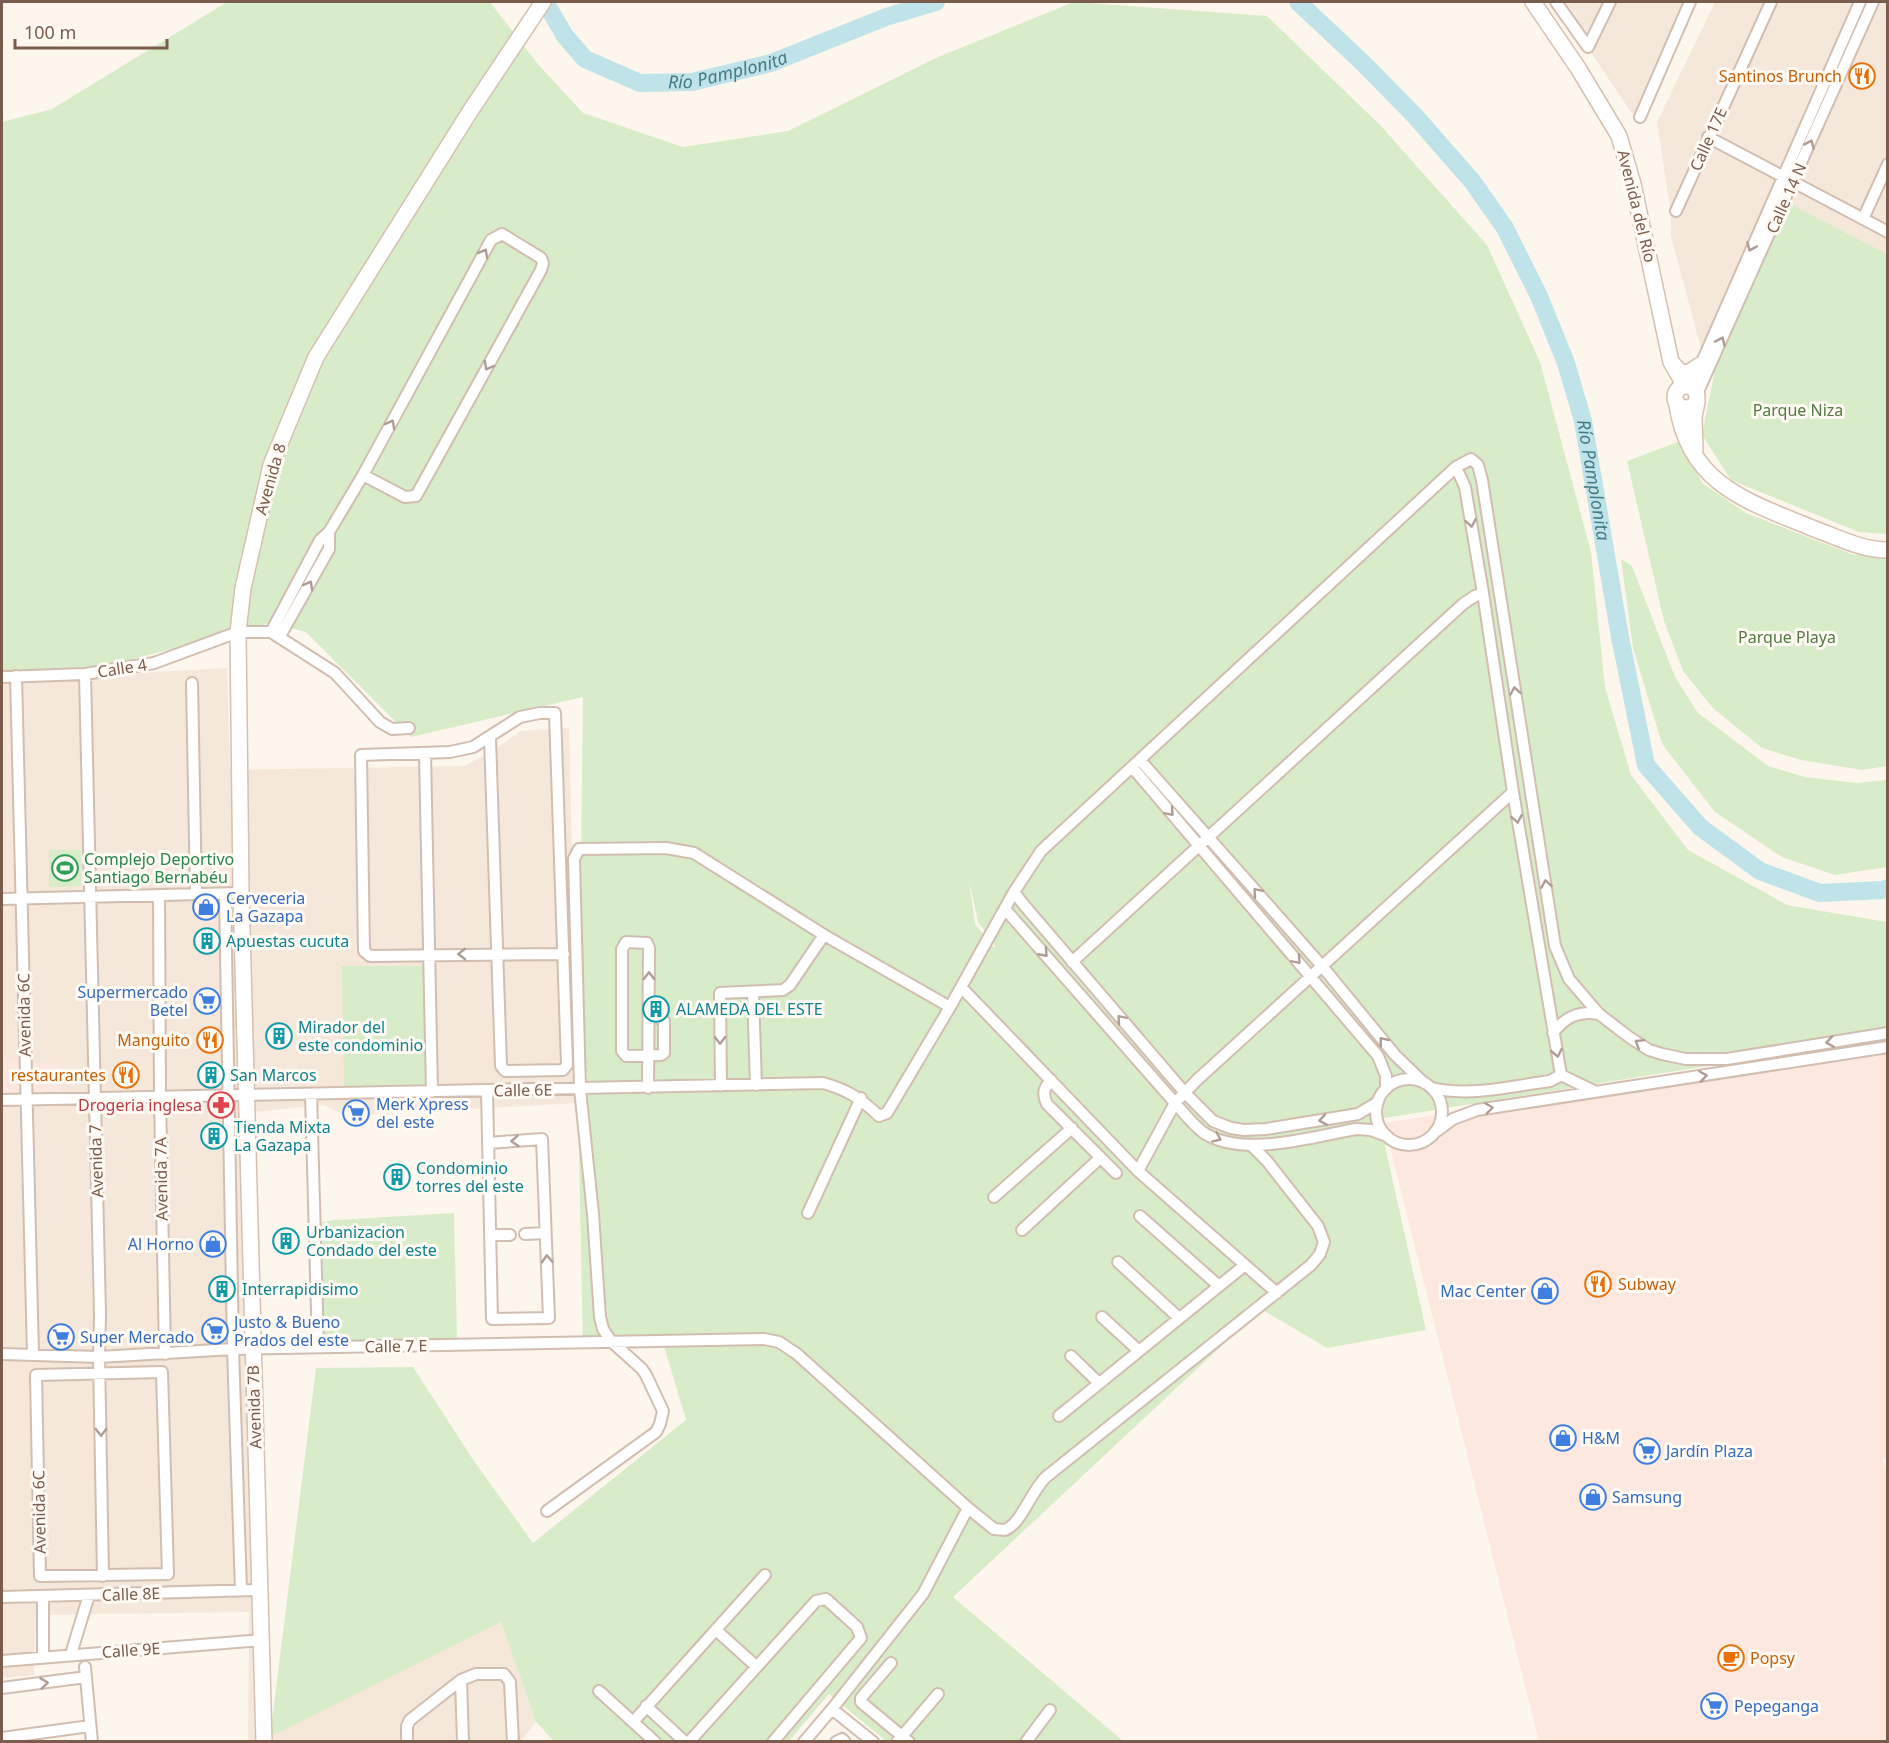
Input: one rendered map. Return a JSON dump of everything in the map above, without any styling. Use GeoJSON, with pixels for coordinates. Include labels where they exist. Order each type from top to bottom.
{"type":"FeatureCollection","features":[{"type":"Feature","properties":{"kind":"street","name":"Avenida 8"},"geometry":{"type":"LineString","coordinates":[[242,893],[238,632],[243,588],[271,465],[316,357],[469,113],[543,2]]}},
{"type":"Feature","properties":{"kind":"street","name":"Avenida del Río"},"geometry":{"type":"LineString","coordinates":[[1533,2],[1619,136],[1633,184],[1671,362],[1669,375],[1683,431],[1698,459]]}},
{"type":"Feature","properties":{"kind":"street"},"geometry":{"type":"LineString","coordinates":[[1556,2],[1588,47],[1610,2]]}},
{"type":"Feature","properties":{"kind":"street"},"geometry":{"type":"LineString","coordinates":[[1640,117],[1690,2]]}},
{"type":"Feature","properties":{"kind":"street","name":"Calle 17E"},"geometry":{"type":"LineString","coordinates":[[1676,211],[1771,2]]}},
{"type":"Feature","properties":{"kind":"street","name":"Calle 14 N"},"geometry":{"type":"LineString","coordinates":[[1695,394],[1700,365],[1860,2]]}},
{"type":"Feature","properties":{"kind":"street","name":"Calle 14 N"},"geometry":{"type":"LineString","coordinates":[[1695,394],[1874,2]]}},
{"type":"Feature","properties":{"kind":"street"},"geometry":{"type":"LineString","coordinates":[[1708,137],[1887,232]]}},
{"type":"Feature","properties":{"kind":"street"},"geometry":{"type":"LineString","coordinates":[[1863,219],[1887,164]]}},
{"type":"Feature","properties":{"kind":"street"},"geometry":{"type":"LineString","coordinates":[[275,634],[329,549],[330,532],[491,240],[502,234],[541,258],[543,263],[541,270],[416,496],[405,497],[363,475]]}},
{"type":"Feature","properties":{"kind":"street"},"geometry":{"type":"LineString","coordinates":[[1671,362],[1680,372],[1684,373],[1700,365]]}},
{"type":"Feature","properties":{"kind":"street"},"geometry":{"type":"LineString","coordinates":[[1671,362],[1678,376],[1695,394],[1694,439],[1698,459],[1712,477],[1736,496],[1861,547],[1887,550]]}},
{"type":"Feature","properties":{"kind":"street"},"geometry":{"type":"LineString","coordinates":[[1676,400],[1682,387],[1695,394]]}},
{"type":"Feature","properties":{"kind":"street"},"geometry":{"type":"LineString","coordinates":[[547,1511],[656,1432],[663,1411],[642,1369],[610,1341],[603,1329],[600,1317],[593,1214],[580,1089],[574,859],[579,849],[666,848],[694,853],[824,935],[950,1007],[1014,892],[1041,851],[1464,461],[1471,459],[1478,465],[1482,480],[1555,946],[1569,979],[1599,1014],[1649,1050],[1686,1059],[1727,1059],[1887,1033]]}},
{"type":"Feature","properties":{"kind":"street"},"geometry":{"type":"LineString","coordinates":[[1456,467],[1465,487],[1484,593],[1513,792],[1561,1075]]}},
{"type":"Feature","properties":{"kind":"street"},"geometry":{"type":"LineString","coordinates":[[1072,962],[1464,604],[1484,593]]}},
{"type":"Feature","properties":{"kind":"street"},"geometry":{"type":"LineString","coordinates":[[238,632],[275,634],[335,673],[380,722],[392,729],[409,728]]}},
{"type":"Feature","properties":{"kind":"street","name":"Calle 4"},"geometry":{"type":"LineString","coordinates":[[2,677],[85,674],[154,663],[238,632]]}},
{"type":"Feature","properties":{"kind":"street","name":"Avenida 7"},"geometry":{"type":"LineString","coordinates":[[85,674],[100,1314],[103,1576]]}},
{"type":"Feature","properties":{"kind":"street","name":"Avenida 6C"},"geometry":{"type":"LineString","coordinates":[[16,676],[33,1354]]}},
{"type":"Feature","properties":{"kind":"street"},"geometry":{"type":"LineString","coordinates":[[192,683],[196,894]]}},
{"type":"Feature","properties":{"kind":"street"},"geometry":{"type":"LineString","coordinates":[[490,738],[496,954],[501,1066],[506,1071],[563,1070],[566,1068],[564,954],[555,713],[520,717],[473,747],[450,752],[361,755],[364,951],[370,956],[496,954],[564,954]]}},
{"type":"Feature","properties":{"kind":"street"},"geometry":{"type":"LineString","coordinates":[[425,753],[432,1092]]}},
{"type":"Feature","properties":{"kind":"street"},"geometry":{"type":"LineString","coordinates":[[1136,764],[1208,837],[1322,966],[1395,1055],[1438,1095],[1443,1113],[1437,1131]]}},
{"type":"Feature","properties":{"kind":"street"},"geometry":{"type":"LineString","coordinates":[[1014,892],[1185,1093],[1213,1121],[1230,1128],[1266,1129],[1358,1114],[1378,1102],[1386,1089],[1386,1076],[1378,1056],[1199,846],[1136,764]]}},
{"type":"Feature","properties":{"kind":"street"},"geometry":{"type":"LineString","coordinates":[[1138,1171],[1175,1103],[1197,1080],[1513,792]]}},
{"type":"Feature","properties":{"kind":"street"},"geometry":{"type":"LineString","coordinates":[[2,899],[242,893]]}},
{"type":"Feature","properties":{"kind":"street","name":"Avenida 7B"},"geometry":{"type":"LineString","coordinates":[[242,893],[252,1349],[264,1742]]}},
{"type":"Feature","properties":{"kind":"street","name":"Avenida 7B"},"geometry":{"type":"LineString","coordinates":[[225,894],[233,1349],[241,1590]]}},
{"type":"Feature","properties":{"kind":"street","name":"Avenida 7A"},"geometry":{"type":"LineString","coordinates":[[159,895],[165,1354]]}},
{"type":"Feature","properties":{"kind":"street"},"geometry":{"type":"LineString","coordinates":[[1005,909],[1203,1132],[1221,1141],[1252,1146],[1356,1130],[1371,1130],[1400,1144],[1416,1145],[1430,1138],[1453,1119],[1477,1110],[1887,1047]]}},
{"type":"Feature","properties":{"kind":"street"},"geometry":{"type":"LineString","coordinates":[[721,1086],[720,993],[783,990],[789,986],[824,935]]}},
{"type":"Feature","properties":{"kind":"street"},"geometry":{"type":"LineString","coordinates":[[626,942],[648,945],[649,1017],[661,1018],[664,1021],[664,1053],[649,1056],[626,1056],[622,1051],[622,949],[626,942]]}},
{"type":"Feature","properties":{"kind":"street"},"geometry":{"type":"LineString","coordinates":[[226,979],[244,978]]}},
{"type":"Feature","properties":{"kind":"street"},"geometry":{"type":"LineString","coordinates":[[961,987],[1138,1171],[1277,1293]]}},
{"type":"Feature","properties":{"kind":"street"},"geometry":{"type":"LineString","coordinates":[[753,992],[756,1085]]}},
{"type":"Feature","properties":{"kind":"street","name":"Calle 6E"},"geometry":{"type":"LineString","coordinates":[[2,1100],[823,1083],[861,1098],[879,1116],[887,1113],[950,1007]]}},
{"type":"Feature","properties":{"kind":"street"},"geometry":{"type":"LineString","coordinates":[[1553,1033],[1561,1022],[1573,1015],[1581,1012],[1599,1014]]}},
{"type":"Feature","properties":{"kind":"street"},"geometry":{"type":"LineString","coordinates":[[648,1088],[649,1056]]}},
{"type":"Feature","properties":{"kind":"street"},"geometry":{"type":"LineString","coordinates":[[1386,1089],[1404,1080],[1450,1092],[1466,1093],[1550,1081],[1561,1075]]}},
{"type":"Feature","properties":{"kind":"street"},"geometry":{"type":"LineString","coordinates":[[1561,1075],[1594,1092]]}},
{"type":"Feature","properties":{"kind":"street"},"geometry":{"type":"LineString","coordinates":[[1051,1080],[1044,1088],[1047,1104],[1116,1173]]}},
{"type":"Feature","properties":{"kind":"street"},"geometry":{"type":"LineString","coordinates":[[487,1091],[488,1143],[490,1235],[492,1319],[549,1318],[542,1139],[488,1143]]}},
{"type":"Feature","properties":{"kind":"street"},"geometry":{"type":"LineString","coordinates":[[311,1094],[318,1347]]}},
{"type":"Feature","properties":{"kind":"street"},"geometry":{"type":"LineString","coordinates":[[807,1214],[861,1098]]}},
{"type":"Feature","properties":{"kind":"street"},"geometry":{"type":"LineString","coordinates":[[1378,1102],[1377,1120],[1387,1137]]}},
{"type":"Feature","properties":{"kind":"street"},"geometry":{"type":"LineString","coordinates":[[994,1197],[1072,1128]]}},
{"type":"Feature","properties":{"kind":"street"},"geometry":{"type":"LineString","coordinates":[[1272,1169],[1271,1156],[1277,1143]]}},
{"type":"Feature","properties":{"kind":"street"},"geometry":{"type":"LineString","coordinates":[[804,1742],[923,1594],[968,1508],[994,1529],[999,1531],[1011,1527],[1035,1488],[1046,1477],[1277,1293],[1311,1265],[1320,1254],[1324,1242],[1318,1226],[1252,1146]]}},
{"type":"Feature","properties":{"kind":"street"},"geometry":{"type":"LineString","coordinates":[[1022,1230],[1100,1158]]}},
{"type":"Feature","properties":{"kind":"street"},"geometry":{"type":"LineString","coordinates":[[1140,1216],[1219,1286]]}},
{"type":"Feature","properties":{"kind":"street"},"geometry":{"type":"LineString","coordinates":[[525,1234],[545,1233]]}},
{"type":"Feature","properties":{"kind":"street"},"geometry":{"type":"LineString","coordinates":[[490,1235],[510,1235]]}},
{"type":"Feature","properties":{"kind":"street"},"geometry":{"type":"LineString","coordinates":[[1118,1262],[1179,1318]]}},
{"type":"Feature","properties":{"kind":"street"},"geometry":{"type":"LineString","coordinates":[[1059,1416],[1245,1265]]}},
{"type":"Feature","properties":{"kind":"street"},"geometry":{"type":"LineString","coordinates":[[1102,1317],[1138,1351]]}},
{"type":"Feature","properties":{"kind":"street","name":"Calle 7 E"},"geometry":{"type":"LineString","coordinates":[[2,1354],[99,1357],[233,1349],[759,1338],[779,1342],[797,1354],[968,1508]]}},
{"type":"Feature","properties":{"kind":"street"},"geometry":{"type":"LineString","coordinates":[[1071,1356],[1099,1383]]}},
{"type":"Feature","properties":{"kind":"street"},"geometry":{"type":"LineString","coordinates":[[100,1374],[162,1372],[168,1574],[103,1576]]}},
{"type":"Feature","properties":{"kind":"street","name":"Avenida 6C"},"geometry":{"type":"LineString","coordinates":[[100,1374],[36,1375],[40,1576],[103,1576]]}},
{"type":"Feature","properties":{"kind":"street"},"geometry":{"type":"LineString","coordinates":[[237,1451],[255,1450]]}},
{"type":"Feature","properties":{"kind":"street"},"geometry":{"type":"LineString","coordinates":[[633,1722],[765,1575]]}},
{"type":"Feature","properties":{"kind":"street","name":"Calle 8E"},"geometry":{"type":"LineString","coordinates":[[2,1597],[260,1590]]}},
{"type":"Feature","properties":{"kind":"street"},"geometry":{"type":"LineString","coordinates":[[71,1654],[89,1595]]}},
{"type":"Feature","properties":{"kind":"street"},"geometry":{"type":"LineString","coordinates":[[43,1596],[43,1657]]}},
{"type":"Feature","properties":{"kind":"street"},"geometry":{"type":"LineString","coordinates":[[646,1706],[687,1742],[816,1601],[826,1599],[857,1627],[860,1634],[859,1642],[773,1742]]}},
{"type":"Feature","properties":{"kind":"street"},"geometry":{"type":"LineString","coordinates":[[716,1630],[757,1667]]}},
{"type":"Feature","properties":{"kind":"street","name":"Calle 9E"},"geometry":{"type":"LineString","coordinates":[[2,1661],[261,1640]]}},
{"type":"Feature","properties":{"kind":"street"},"geometry":{"type":"LineString","coordinates":[[891,1663],[861,1698],[861,1702],[903,1740],[938,1694]]}},
{"type":"Feature","properties":{"kind":"street"},"geometry":{"type":"LineString","coordinates":[[2,1688],[85,1672],[92,1742]]}},
{"type":"Feature","properties":{"kind":"street"},"geometry":{"type":"LineString","coordinates":[[407,1742],[407,1726],[410,1720],[461,1680],[476,1674],[504,1674],[508,1677],[513,1742]]}},
{"type":"Feature","properties":{"kind":"street"},"geometry":{"type":"LineString","coordinates":[[461,1680],[463,1742]]}},
{"type":"Feature","properties":{"kind":"street"},"geometry":{"type":"LineString","coordinates":[[599,1691],[655,1742]]}},
{"type":"Feature","properties":{"kind":"street"},"geometry":{"type":"LineString","coordinates":[[832,1709],[873,1742]]}},
{"type":"Feature","properties":{"kind":"street"},"geometry":{"type":"LineString","coordinates":[[1026,1742],[1050,1710]]}},
{"type":"Feature","properties":{"kind":"street"},"geometry":{"type":"LineString","coordinates":[[2,1738],[90,1726]]}},
{"type":"Feature","properties":{"kind":"street"},"geometry":{"type":"LineString","coordinates":[[836,1742],[842,1739],[845,1742]]}},
{"type":"Feature","properties":{"kind":"shaded area"},"geometry":{"type":"Polygon","coordinates":[[[1557,2],[1684,2],[1633,115],[1557,2]]]}},
{"type":"Feature","properties":{"kind":"shaded area"},"geometry":{"type":"Polygon","coordinates":[[[1715,2],[1887,2],[1887,430],[1873,431],[1703,356],[1671,236],[1671,214],[1657,122],[1715,2]]]}},
{"type":"Feature","properties":{"kind":"shaded area"},"geometry":{"type":"Polygon","coordinates":[[[227,668],[230,770],[464,766],[491,752],[521,731],[569,728],[578,1103],[346,1116],[324,1105],[254,1112],[270,1736],[501,1622],[536,1722],[521,1741],[248,1741],[249,1612],[36,1615],[34,1675],[2,1678],[2,680],[227,668]]]}},
{"type":"Feature","properties":{"kind":"shaded area","name":"Jardín Plaza"},"geometry":{"type":"Polygon","coordinates":[[[1887,1042],[1888,1458],[1883,1459],[1888,1477],[1887,1741],[1539,1741],[1384,1123],[1887,1042]]]}},
{"type":"Feature","properties":{"kind":"shaded area"},"geometry":{"type":"Polygon","coordinates":[[[24,1057],[24,1092],[2,1093],[2,1058],[24,1057]]]}},
{"type":"Feature","properties":{"kind":"shaded area"},"geometry":{"type":"Polygon","coordinates":[[[29,1063],[61,1063],[61,1094],[30,1095],[29,1063]]]}},
{"type":"Feature","properties":{"kind":"green space"},"geometry":{"type":"Polygon","coordinates":[[[227,2],[490,2],[537,63],[583,113],[683,147],[788,131],[938,57],[1074,2],[1267,16],[1380,125],[1487,245],[1540,362],[1591,552],[1605,687],[1631,775],[1688,850],[1787,905],[1887,922],[1887,1037],[1379,1119],[1426,1330],[1327,1348],[1261,1309],[953,1597],[1123,1741],[886,1741],[829,1694],[789,1741],[554,1741],[536,1722],[501,1622],[270,1737],[316,1368],[413,1367],[474,1461],[533,1543],[686,1420],[664,1346],[583,1348],[578,1103],[583,697],[411,737],[306,632],[271,623],[87,671],[2,671],[2,122],[52,109],[227,2]],[[969,880],[975,924],[994,948],[995,945],[978,922],[969,880]]]}},
{"type":"Feature","properties":{"kind":"green space","name":"Parque Niza"},"geometry":{"type":"Polygon","coordinates":[[[1790,204],[1887,254],[1887,534],[1859,532],[1731,480],[1702,435],[1721,351],[1790,204]]]}},
{"type":"Feature","properties":{"kind":"green space","name":"Parque Playa"},"geometry":{"type":"Polygon","coordinates":[[[1683,440],[1702,483],[1746,513],[1854,555],[1887,555],[1887,766],[1862,770],[1801,760],[1762,748],[1713,708],[1683,671],[1664,621],[1627,461],[1683,440]]]}},
{"type":"Feature","properties":{"kind":"green space"},"geometry":{"type":"Polygon","coordinates":[[[1621,559],[1632,566],[1675,677],[1698,713],[1768,766],[1805,777],[1856,783],[1887,780],[1887,867],[1835,875],[1782,857],[1715,812],[1662,744],[1633,648],[1621,559]]]}},
{"type":"Feature","properties":{"kind":"green space","name":"Complejo Deportivo Santiago Bernabéu"},"geometry":{"type":"Polygon","coordinates":[[[49,850],[81,850],[81,886],[49,887],[49,850]]]}},
{"type":"Feature","properties":{"kind":"green space"},"geometry":{"type":"Polygon","coordinates":[[[342,966],[426,966],[428,1086],[344,1087],[342,966]]]}},
{"type":"Feature","properties":{"kind":"green space"},"geometry":{"type":"Polygon","coordinates":[[[454,1213],[457,1339],[324,1341],[322,1222],[454,1213]]]}},
{"type":"Feature","properties":{"kind":"waterway","name":"Río Pamplonita"},"geometry":{"type":"LineString","coordinates":[[545,2],[565,36],[585,59],[640,83],[692,82],[771,63],[886,17],[936,2]]}},
{"type":"Feature","properties":{"kind":"waterway","name":"Río Pamplonita"},"geometry":{"type":"LineString","coordinates":[[1298,2],[1415,116],[1472,181],[1505,228],[1539,296],[1566,363],[1583,421],[1620,637],[1646,765],[1700,827],[1760,871],[1820,893],[1888,888]]}},
{"type":"Feature","properties":{"kind":"place","name":"Santinos Brunch"},"geometry":{"type":"Point","coordinates":[1862,76]}},
{"type":"Feature","properties":{"kind":"place","name":"Complejo Deportivo Santiago Bernabéu"},"geometry":{"type":"Point","coordinates":[65,868]}},
{"type":"Feature","properties":{"kind":"place","name":"Cerveceria La Gazapa"},"geometry":{"type":"Point","coordinates":[206,907]}},
{"type":"Feature","properties":{"kind":"place","name":"Apuestas cucuta"},"geometry":{"type":"Point","coordinates":[207,941]}},
{"type":"Feature","properties":{"kind":"place","name":"Supermercado Betel"},"geometry":{"type":"Point","coordinates":[207,1001]}},
{"type":"Feature","properties":{"kind":"place","name":"ALAMEDA DEL ESTE"},"geometry":{"type":"Point","coordinates":[656,1009]}},
{"type":"Feature","properties":{"kind":"place","name":"Mirador del este condominio"},"geometry":{"type":"Point","coordinates":[279,1036]}},
{"type":"Feature","properties":{"kind":"place","name":"Manguito"},"geometry":{"type":"Point","coordinates":[210,1040]}},
{"type":"Feature","properties":{"kind":"place","name":"restaurantes"},"geometry":{"type":"Point","coordinates":[126,1075]}},
{"type":"Feature","properties":{"kind":"place","name":"San Marcos"},"geometry":{"type":"Point","coordinates":[211,1075]}},
{"type":"Feature","properties":{"kind":"place","name":"Drogeria inglesa"},"geometry":{"type":"Point","coordinates":[221,1105]}},
{"type":"Feature","properties":{"kind":"place","name":"Merk Xpress del este"},"geometry":{"type":"Point","coordinates":[356,1113]}},
{"type":"Feature","properties":{"kind":"place","name":"Tienda Mixta La Gazapa"},"geometry":{"type":"Point","coordinates":[214,1136]}},
{"type":"Feature","properties":{"kind":"place","name":"Condominio torres del este"},"geometry":{"type":"Point","coordinates":[397,1177]}},
{"type":"Feature","properties":{"kind":"place","name":"Urbanizacion Condado del este"},"geometry":{"type":"Point","coordinates":[286,1241]}},
{"type":"Feature","properties":{"kind":"place","name":"Al Horno"},"geometry":{"type":"Point","coordinates":[213,1244]}},
{"type":"Feature","properties":{"kind":"place","name":"Subway"},"geometry":{"type":"Point","coordinates":[1598,1284]}},
{"type":"Feature","properties":{"kind":"place","name":"Interrapidisimo"},"geometry":{"type":"Point","coordinates":[222,1289]}},
{"type":"Feature","properties":{"kind":"place","name":"Mac Center"},"geometry":{"type":"Point","coordinates":[1545,1291]}},
{"type":"Feature","properties":{"kind":"place","name":"Justo & Bueno Prados del este"},"geometry":{"type":"Point","coordinates":[215,1331]}},
{"type":"Feature","properties":{"kind":"place","name":"Super Mercado"},"geometry":{"type":"Point","coordinates":[61,1337]}},
{"type":"Feature","properties":{"kind":"place","name":"H&M"},"geometry":{"type":"Point","coordinates":[1563,1438]}},
{"type":"Feature","properties":{"kind":"place","name":"Jardín Plaza"},"geometry":{"type":"Point","coordinates":[1647,1451]}},
{"type":"Feature","properties":{"kind":"place","name":"Samsung"},"geometry":{"type":"Point","coordinates":[1593,1497]}},
{"type":"Feature","properties":{"kind":"place","name":"Popsy"},"geometry":{"type":"Point","coordinates":[1731,1658]}},
{"type":"Feature","properties":{"kind":"place","name":"Pepeganga"},"geometry":{"type":"Point","coordinates":[1714,1706]}}]}
